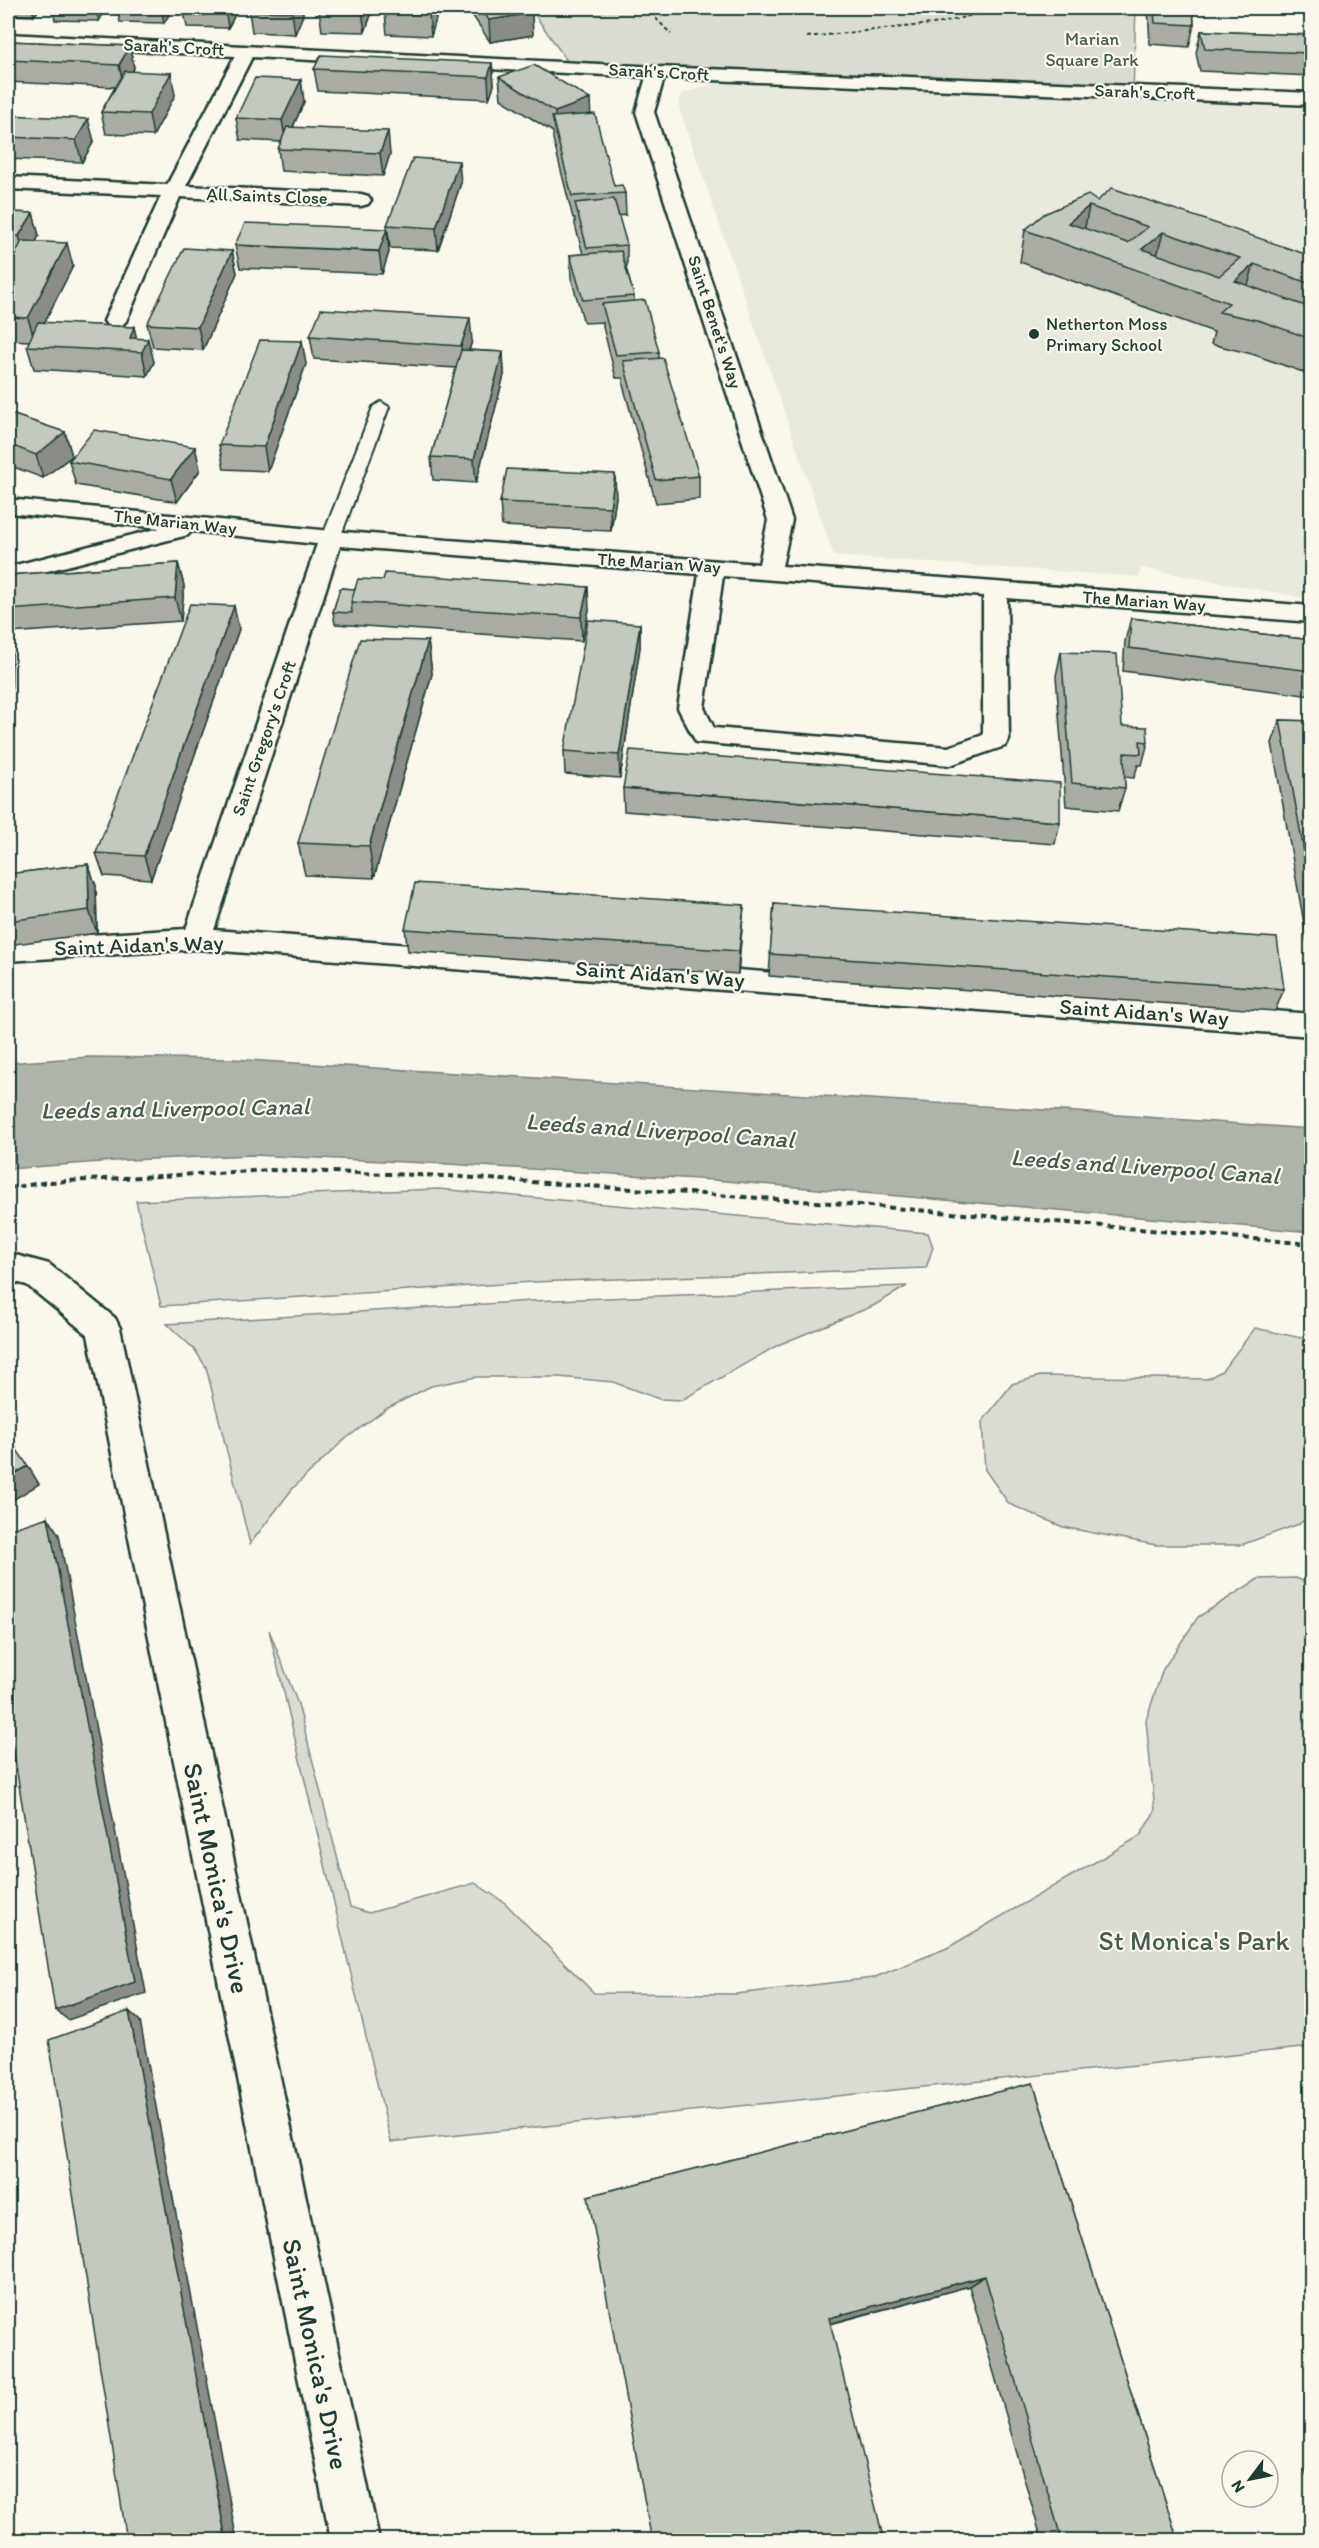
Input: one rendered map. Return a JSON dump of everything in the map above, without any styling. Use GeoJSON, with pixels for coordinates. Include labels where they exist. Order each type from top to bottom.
{"type":"FeatureCollection","features":[{"type":"Feature","properties":{"kind":"street","name":"Sarah's Croft"},"geometry":{"type":"LineString","coordinates":[[8,39],[657,72],[1311,99]]}},
{"type":"Feature","properties":{"kind":"street","name":"All Saints Close"},"geometry":{"type":"LineString","coordinates":[[115,321],[173,191],[246,51]]}},
{"type":"Feature","properties":{"kind":"street","name":"Saint Benet's Way"},"geometry":{"type":"LineString","coordinates":[[657,72],[645,112],[780,520],[769,572]]}},
{"type":"Feature","properties":{"kind":"street","name":"All Saints Close"},"geometry":{"type":"LineString","coordinates":[[8,183],[361,200]]}},
{"type":"Feature","properties":{"kind":"street","name":"The Marian Way"},"geometry":{"type":"LineString","coordinates":[[8,506],[331,538],[1311,614]]}},
{"type":"Feature","properties":{"kind":"street"},"geometry":{"type":"LineString","coordinates":[[8,573],[34,569],[203,525]]}},
{"type":"Feature","properties":{"kind":"street","name":"Saint Gregory's Croft"},"geometry":{"type":"LineString","coordinates":[[197,939],[331,538]]}},
{"type":"Feature","properties":{"kind":"street"},"geometry":{"type":"LineString","coordinates":[[712,568],[691,708],[705,736],[950,756],[996,740],[995,589]]}},
{"type":"Feature","properties":{"kind":"street","name":"Saint Aidan's Way"},"geometry":{"type":"LineString","coordinates":[[8,951],[197,939],[1311,1024]]}},
{"type":"Feature","properties":{"kind":"street","name":"Saint Monica's Drive"},"geometry":{"type":"LineString","coordinates":[[8,1267],[37,1274],[103,1328],[355,2541]]}},
{"type":"Feature","properties":{"kind":"lane"},"geometry":{"type":"LineString","coordinates":[[331,538],[381,407]]}},
{"type":"Feature","properties":{"kind":"path"},"geometry":{"type":"LineString","coordinates":[[800,38],[942,23],[999,8]]}},
{"type":"Feature","properties":{"kind":"path"},"geometry":{"type":"LineString","coordinates":[[8,1188],[49,1182],[271,1170],[447,1176],[859,1205],[1311,1244]]}},
{"type":"Feature","properties":{"kind":"shaded area","name":"Netherton Moss Primary School"},"geometry":{"type":"Polygon","coordinates":[[[717,82],[1311,108],[1311,599],[1141,568],[1139,577],[834,556],[679,108],[681,94],[717,82]]]}},
{"type":"Feature","properties":{"kind":"green space","name":"Marian Square Park"},"geometry":{"type":"Polygon","coordinates":[[[530,8],[1136,8],[1133,92],[572,68],[530,8]]]}},
{"type":"Feature","properties":{"kind":"green space"},"geometry":{"type":"Polygon","coordinates":[[[438,1189],[928,1233],[933,1247],[926,1268],[533,1282],[161,1306],[136,1201],[438,1189]]]}},
{"type":"Feature","properties":{"kind":"green space"},"geometry":{"type":"Polygon","coordinates":[[[907,1286],[873,1306],[778,1345],[682,1400],[659,1399],[613,1382],[559,1377],[477,1377],[431,1386],[386,1409],[344,1440],[293,1488],[250,1544],[206,1367],[195,1350],[167,1324],[531,1301],[907,1286]]]}},
{"type":"Feature","properties":{"kind":"green space"},"geometry":{"type":"Polygon","coordinates":[[[1255,1328],[1311,1340],[1311,1515],[1299,1524],[1241,1545],[1156,1545],[1063,1527],[1009,1504],[985,1470],[982,1422],[1012,1384],[1040,1376],[1207,1379],[1222,1371],[1255,1328]]]}},
{"type":"Feature","properties":{"kind":"green space","name":"St Monica's Park"},"geometry":{"type":"Polygon","coordinates":[[[1296,1578],[1312,1585],[1311,2047],[391,2142],[269,1630],[298,1704],[350,1907],[369,1913],[475,1883],[505,1903],[594,1993],[736,1994],[873,1978],[947,1948],[1140,1836],[1155,1811],[1146,1720],[1163,1669],[1198,1617],[1258,1579],[1296,1578]]]}},
{"type":"Feature","properties":{"kind":"water","name":"Leeds and Liverpool Canal"},"geometry":{"type":"Polygon","coordinates":[[[89,1057],[232,1059],[1077,1112],[1311,1129],[1311,1232],[714,1180],[448,1164],[253,1155],[127,1160],[8,1169],[8,1063],[89,1057]]]}},
{"type":"Feature","properties":{"kind":"building"},"geometry":{"type":"Polygon","coordinates":[[[250,8],[294,8],[292,12],[249,11],[250,8]]]}},
{"type":"Feature","properties":{"kind":"building"},"geometry":{"type":"Polygon","coordinates":[[[320,8],[363,8],[362,11],[319,10],[320,8]]]}},
{"type":"Feature","properties":{"kind":"building"},"geometry":{"type":"Polygon","coordinates":[[[386,8],[431,8],[429,14],[385,13],[386,8]]]}},
{"type":"Feature","properties":{"kind":"building"},"geometry":{"type":"Polygon","coordinates":[[[480,8],[528,8],[532,13],[489,20],[480,8]]]}},
{"type":"Feature","properties":{"kind":"building"},"geometry":{"type":"Polygon","coordinates":[[[1154,8],[1193,8],[1194,25],[1155,23],[1154,8]]]}},
{"type":"Feature","properties":{"kind":"building"},"geometry":{"type":"Polygon","coordinates":[[[1201,31],[1311,35],[1311,53],[1205,49],[1201,31]]]}},
{"type":"Feature","properties":{"kind":"building"},"geometry":{"type":"Polygon","coordinates":[[[8,41],[130,46],[119,65],[8,60],[8,41]]]}},
{"type":"Feature","properties":{"kind":"building"},"geometry":{"type":"Polygon","coordinates":[[[321,55],[492,63],[488,77],[314,69],[321,55]]]}},
{"type":"Feature","properties":{"kind":"building"},"geometry":{"type":"Polygon","coordinates":[[[534,65],[590,99],[555,112],[499,77],[534,65]]]}},
{"type":"Feature","properties":{"kind":"building"},"geometry":{"type":"Polygon","coordinates":[[[125,71],[171,73],[149,114],[101,112],[125,71]]]}},
{"type":"Feature","properties":{"kind":"building"},"geometry":{"type":"Polygon","coordinates":[[[255,78],[301,80],[282,120],[236,118],[255,78]]]}},
{"type":"Feature","properties":{"kind":"building"},"geometry":{"type":"Polygon","coordinates":[[[595,114],[614,186],[622,185],[625,193],[572,196],[552,117],[595,114]]]}},
{"type":"Feature","properties":{"kind":"building"},"geometry":{"type":"Polygon","coordinates":[[[8,115],[88,119],[76,140],[8,137],[8,115]]]}},
{"type":"Feature","properties":{"kind":"building"},"geometry":{"type":"Polygon","coordinates":[[[287,127],[388,131],[380,153],[278,149],[287,127]]]}},
{"type":"Feature","properties":{"kind":"building"},"geometry":{"type":"Polygon","coordinates":[[[413,158],[459,161],[436,228],[387,225],[413,158]]]}},
{"type":"Feature","properties":{"kind":"building"},"geometry":{"type":"Polygon","coordinates":[[[1112,188],[1311,256],[1311,284],[1254,264],[1235,281],[1311,308],[1311,339],[1261,321],[1219,312],[1229,303],[1025,230],[1044,214],[1088,195],[1097,201],[1112,188]],[[1089,206],[1068,223],[1128,243],[1148,227],[1089,206]],[[1163,232],[1142,249],[1219,276],[1240,258],[1163,232]]]}},
{"type":"Feature","properties":{"kind":"building"},"geometry":{"type":"Polygon","coordinates":[[[614,199],[627,245],[587,248],[575,203],[614,199]]]}},
{"type":"Feature","properties":{"kind":"building"},"geometry":{"type":"Polygon","coordinates":[[[8,212],[33,213],[19,236],[8,236],[8,212]]]}},
{"type":"Feature","properties":{"kind":"building"},"geometry":{"type":"Polygon","coordinates":[[[245,223],[387,229],[379,251],[235,245],[245,223]]]}},
{"type":"Feature","properties":{"kind":"building"},"geometry":{"type":"Polygon","coordinates":[[[22,241],[67,243],[28,318],[8,317],[8,268],[22,241]]]}},
{"type":"Feature","properties":{"kind":"building"},"geometry":{"type":"Polygon","coordinates":[[[184,248],[232,251],[198,327],[147,324],[184,248]]]}},
{"type":"Feature","properties":{"kind":"building"},"geometry":{"type":"Polygon","coordinates":[[[621,251],[634,296],[583,300],[570,255],[621,251]]]}},
{"type":"Feature","properties":{"kind":"building"},"geometry":{"type":"Polygon","coordinates":[[[645,300],[659,352],[616,355],[602,304],[645,300]]]}},
{"type":"Feature","properties":{"kind":"building"},"geometry":{"type":"Polygon","coordinates":[[[321,309],[470,318],[461,346],[310,336],[321,309]]]}},
{"type":"Feature","properties":{"kind":"building"},"geometry":{"type":"Polygon","coordinates":[[[38,322],[134,327],[130,338],[148,339],[142,352],[27,346],[38,322]]]}},
{"type":"Feature","properties":{"kind":"building"},"geometry":{"type":"Polygon","coordinates":[[[260,340],[302,341],[264,447],[219,445],[260,340]]]}},
{"type":"Feature","properties":{"kind":"building"},"geometry":{"type":"Polygon","coordinates":[[[461,350],[503,352],[474,459],[431,457],[461,350]]]}},
{"type":"Feature","properties":{"kind":"building"},"geometry":{"type":"Polygon","coordinates":[[[663,358],[699,476],[656,480],[623,361],[663,358]]]}},
{"type":"Feature","properties":{"kind":"building"},"geometry":{"type":"Polygon","coordinates":[[[8,413],[65,432],[36,455],[8,444],[8,413]]]}},
{"type":"Feature","properties":{"kind":"building"},"geometry":{"type":"Polygon","coordinates":[[[94,430],[195,447],[171,479],[69,461],[94,430]]]}},
{"type":"Feature","properties":{"kind":"building"},"geometry":{"type":"Polygon","coordinates":[[[507,469],[615,474],[610,507],[500,502],[507,469]]]}},
{"type":"Feature","properties":{"kind":"building"},"geometry":{"type":"Polygon","coordinates":[[[178,563],[175,598],[8,610],[8,575],[178,563]]]}},
{"type":"Feature","properties":{"kind":"building"},"geometry":{"type":"Polygon","coordinates":[[[385,573],[588,587],[581,617],[351,602],[358,579],[383,580],[385,573]]]}},
{"type":"Feature","properties":{"kind":"building"},"geometry":{"type":"Polygon","coordinates":[[[340,588],[355,589],[351,602],[352,613],[333,612],[340,588]]]}},
{"type":"Feature","properties":{"kind":"building"},"geometry":{"type":"Polygon","coordinates":[[[190,604],[234,606],[144,856],[96,853],[190,604]]]}},
{"type":"Feature","properties":{"kind":"building"},"geometry":{"type":"Polygon","coordinates":[[[1131,618],[1311,640],[1311,671],[1129,648],[1131,618]]]}},
{"type":"Feature","properties":{"kind":"building"},"geometry":{"type":"Polygon","coordinates":[[[588,620],[640,624],[619,755],[564,751],[588,620]]]}},
{"type":"Feature","properties":{"kind":"building"},"geometry":{"type":"Polygon","coordinates":[[[360,639],[428,641],[369,846],[298,843],[360,639]]]}},
{"type":"Feature","properties":{"kind":"building"},"geometry":{"type":"Polygon","coordinates":[[[1061,652],[1117,654],[1122,726],[1147,727],[1148,742],[1140,741],[1141,754],[1124,753],[1125,788],[1072,783],[1061,652]]]}},
{"type":"Feature","properties":{"kind":"building"},"geometry":{"type":"Polygon","coordinates":[[[1280,720],[1311,721],[1311,889],[1280,720]]]}},
{"type":"Feature","properties":{"kind":"building"},"geometry":{"type":"Polygon","coordinates":[[[630,750],[1060,783],[1060,822],[623,788],[630,750]]]}},
{"type":"Feature","properties":{"kind":"building"},"geometry":{"type":"Polygon","coordinates":[[[88,864],[89,910],[8,921],[8,874],[88,864]]]}},
{"type":"Feature","properties":{"kind":"building"},"geometry":{"type":"Polygon","coordinates":[[[415,883],[744,905],[739,951],[405,929],[415,883]]]}},
{"type":"Feature","properties":{"kind":"building"},"geometry":{"type":"Polygon","coordinates":[[[774,904],[1277,938],[1284,989],[770,954],[774,904]]]}},
{"type":"Feature","properties":{"kind":"building"},"geometry":{"type":"Polygon","coordinates":[[[8,1437],[28,1466],[8,1478],[8,1437]]]}},
{"type":"Feature","properties":{"kind":"building"},"geometry":{"type":"Polygon","coordinates":[[[48,1517],[135,1982],[55,2010],[8,1716],[8,1530],[48,1517]]]}},
{"type":"Feature","properties":{"kind":"building"},"geometry":{"type":"Polygon","coordinates":[[[129,2011],[226,2541],[127,2541],[49,2040],[129,2011]]]}},
{"type":"Feature","properties":{"kind":"building"},"geometry":{"type":"Polygon","coordinates":[[[1033,2083],[1178,2541],[1062,2541],[985,2276],[829,2318],[884,2541],[652,2541],[588,2196],[1033,2083]]]}},
{"type":"Feature","properties":{"kind":"place","name":"Netherton Moss Primary School"},"geometry":{"type":"Point","coordinates":[1034,334]}}]}
